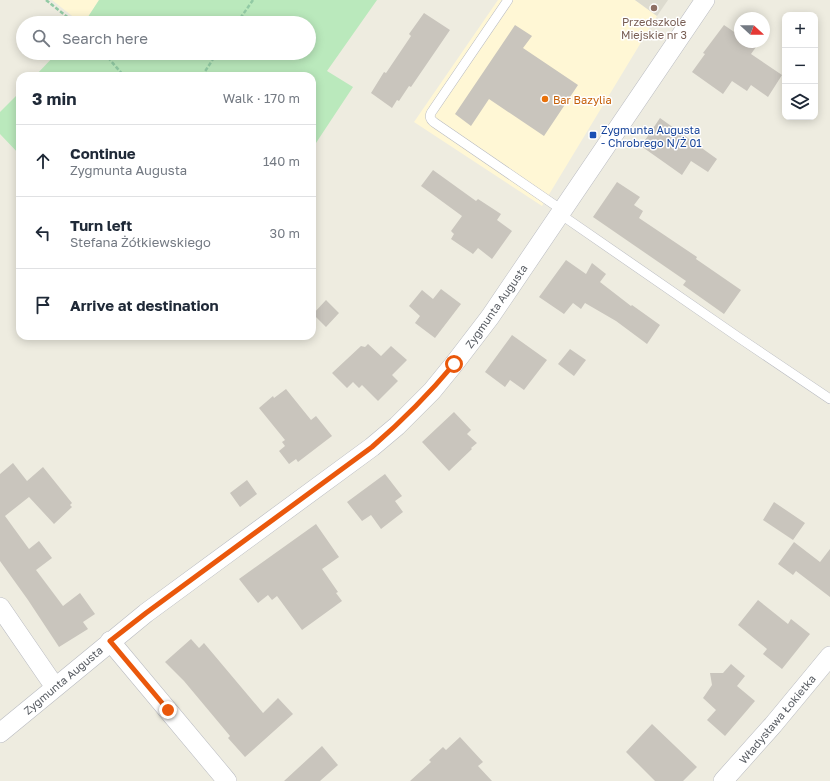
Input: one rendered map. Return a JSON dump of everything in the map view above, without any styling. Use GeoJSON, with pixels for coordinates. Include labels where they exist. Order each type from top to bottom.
{"type":"FeatureCollection","features":[{"type":"Feature","properties":{"kind":"street","name":"Zygmunta Augusta"},"geometry":{"type":"LineString","coordinates":[[0,733],[110,641],[146,613],[356,459],[397,426],[432,390],[454,364],[503,298],[705,0]]}},
{"type":"Feature","properties":{"kind":"street"},"geometry":{"type":"LineString","coordinates":[[0,607],[55,687]]}},
{"type":"Feature","properties":{"kind":"street"},"geometry":{"type":"LineString","coordinates":[[110,641],[227,781]]}},
{"type":"Feature","properties":{"kind":"street","name":"Władysława Łokietka"},"geometry":{"type":"LineString","coordinates":[[723,781],[765,734],[830,656]]}},
{"type":"Feature","properties":{"kind":"lane"},"geometry":{"type":"LineString","coordinates":[[508,0],[432,110],[430,118],[434,123],[738,337],[830,399]]}},
{"type":"Feature","properties":{"kind":"path"},"geometry":{"type":"LineString","coordinates":[[46,0],[66,16]]}},
{"type":"Feature","properties":{"kind":"path"},"geometry":{"type":"LineString","coordinates":[[242,16],[252,0]]}},
{"type":"Feature","properties":{"kind":"path"},"geometry":{"type":"LineString","coordinates":[[110,60],[121,72]]}},
{"type":"Feature","properties":{"kind":"path"},"geometry":{"type":"LineString","coordinates":[[205,72],[212,60]]}},
{"type":"Feature","properties":{"kind":"shaded area"},"geometry":{"type":"Polygon","coordinates":[[[52,0],[99,0],[89,16],[72,16],[52,0]]]}},
{"type":"Feature","properties":{"kind":"shaded area"},"geometry":{"type":"Polygon","coordinates":[[[498,0],[635,0],[657,16],[542,206],[414,122],[498,0]]]}},
{"type":"Feature","properties":{"kind":"shaded area","name":"Przedszkole Miejskie nr 3"},"geometry":{"type":"Polygon","coordinates":[[[635,0],[668,0],[657,16],[635,0]]]}},
{"type":"Feature","properties":{"kind":"green space"},"geometry":{"type":"Polygon","coordinates":[[[99,0],[377,0],[327,71],[353,87],[316,143],[316,72],[39,72],[50,60],[316,60],[316,16],[89,16],[99,0]]]}},
{"type":"Feature","properties":{"kind":"green space"},"geometry":{"type":"Polygon","coordinates":[[[16,96],[16,151],[0,134],[0,112],[16,96]]]}},
{"type":"Feature","properties":{"kind":"building"},"geometry":{"type":"Polygon","coordinates":[[[424,13],[450,30],[411,87],[409,86],[399,101],[397,100],[392,108],[371,93],[384,72],[386,73],[411,36],[409,34],[424,13]]]}},
{"type":"Feature","properties":{"kind":"building"},"geometry":{"type":"Polygon","coordinates":[[[515,25],[532,36],[523,48],[578,85],[544,136],[489,99],[471,126],[455,114],[515,25]]]}},
{"type":"Feature","properties":{"kind":"building"},"geometry":{"type":"Polygon","coordinates":[[[724,25],[734,32],[734,48],[755,48],[751,54],[782,75],[768,97],[751,85],[747,91],[732,81],[723,94],[692,72],[705,54],[703,53],[724,25]]]}},
{"type":"Feature","properties":{"kind":"building"},"geometry":{"type":"Polygon","coordinates":[[[660,118],[717,159],[708,172],[691,161],[682,175],[641,146],[660,118]]]}},
{"type":"Feature","properties":{"kind":"building"},"geometry":{"type":"Polygon","coordinates":[[[433,170],[476,201],[478,199],[501,214],[497,220],[512,231],[492,259],[478,248],[473,254],[451,239],[454,234],[451,231],[462,216],[421,186],[433,170]]]}},
{"type":"Feature","properties":{"kind":"building"},"geometry":{"type":"Polygon","coordinates":[[[617,182],[640,197],[634,205],[643,211],[639,218],[697,257],[696,259],[741,290],[724,314],[683,285],[686,281],[593,217],[617,182]]]}},
{"type":"Feature","properties":{"kind":"building"},"geometry":{"type":"Polygon","coordinates":[[[566,260],[586,274],[592,263],[606,274],[600,282],[631,306],[632,305],[660,325],[647,344],[616,321],[585,303],[581,309],[573,303],[564,314],[539,297],[566,260]]]}},
{"type":"Feature","properties":{"kind":"building"},"geometry":{"type":"Polygon","coordinates":[[[441,289],[461,304],[435,338],[415,323],[420,316],[409,306],[422,290],[433,299],[441,289]]]}},
{"type":"Feature","properties":{"kind":"building"},"geometry":{"type":"Polygon","coordinates":[[[326,300],[339,313],[326,327],[316,317],[316,311],[326,300]]]}},
{"type":"Feature","properties":{"kind":"building"},"geometry":{"type":"Polygon","coordinates":[[[512,335],[547,360],[524,390],[510,380],[505,387],[485,372],[512,335]]]}},
{"type":"Feature","properties":{"kind":"building"},"geometry":{"type":"Polygon","coordinates":[[[368,344],[381,356],[391,346],[407,360],[392,375],[398,381],[378,401],[362,385],[359,388],[353,382],[347,388],[332,373],[361,346],[365,347],[368,344]]]}},
{"type":"Feature","properties":{"kind":"building"},"geometry":{"type":"Polygon","coordinates":[[[570,349],[586,360],[574,376],[558,364],[570,349]]]}},
{"type":"Feature","properties":{"kind":"building"},"geometry":{"type":"Polygon","coordinates":[[[286,389],[311,420],[316,416],[332,436],[298,462],[296,459],[289,464],[279,451],[285,446],[282,442],[285,440],[259,408],[273,396],[274,398],[286,389]]]}},
{"type":"Feature","properties":{"kind":"building"},"geometry":{"type":"Polygon","coordinates":[[[454,412],[471,430],[467,434],[477,443],[449,471],[422,442],[454,412]]]}},
{"type":"Feature","properties":{"kind":"building"},"geometry":{"type":"Polygon","coordinates":[[[13,463],[27,481],[43,467],[72,503],[70,505],[72,507],[54,524],[29,497],[5,516],[29,549],[39,541],[52,558],[36,570],[63,606],[80,593],[95,614],[83,622],[88,629],[59,647],[0,561],[0,474],[13,463]]]}},
{"type":"Feature","properties":{"kind":"building"},"geometry":{"type":"Polygon","coordinates":[[[385,474],[402,496],[395,501],[403,512],[381,529],[371,515],[362,521],[347,502],[385,474]]]}},
{"type":"Feature","properties":{"kind":"building"},"geometry":{"type":"Polygon","coordinates":[[[247,480],[257,494],[240,507],[230,493],[247,480]]]}},
{"type":"Feature","properties":{"kind":"building"},"geometry":{"type":"Polygon","coordinates":[[[774,502],[805,523],[793,540],[763,520],[774,502]]]}},
{"type":"Feature","properties":{"kind":"building"},"geometry":{"type":"Polygon","coordinates":[[[316,524],[339,557],[322,569],[338,592],[336,593],[342,601],[302,630],[277,596],[272,600],[268,595],[258,603],[239,579],[316,524]]]}},
{"type":"Feature","properties":{"kind":"building"},"geometry":{"type":"Polygon","coordinates":[[[794,542],[820,562],[830,549],[830,597],[796,571],[793,575],[778,564],[794,542]]]}},
{"type":"Feature","properties":{"kind":"building"},"geometry":{"type":"Polygon","coordinates":[[[758,600],[788,624],[791,619],[810,634],[782,669],[763,654],[767,649],[738,625],[758,600]]]}},
{"type":"Feature","properties":{"kind":"building"},"geometry":{"type":"Polygon","coordinates":[[[191,639],[199,648],[204,643],[263,713],[278,698],[293,714],[245,757],[228,738],[230,736],[184,681],[165,662],[191,639]]]}},
{"type":"Feature","properties":{"kind":"building"},"geometry":{"type":"Polygon","coordinates":[[[731,664],[745,676],[737,686],[755,701],[725,736],[707,720],[716,710],[703,698],[712,685],[710,673],[723,673],[731,664]]]}},
{"type":"Feature","properties":{"kind":"building"},"geometry":{"type":"Polygon","coordinates":[[[652,724],[697,767],[683,781],[655,781],[626,752],[652,724]]]}},
{"type":"Feature","properties":{"kind":"building"},"geometry":{"type":"Polygon","coordinates":[[[460,737],[483,762],[478,766],[492,781],[410,781],[431,762],[429,760],[443,747],[446,750],[460,737]]]}},
{"type":"Feature","properties":{"kind":"building"},"geometry":{"type":"Polygon","coordinates":[[[322,746],[338,765],[320,781],[284,781],[322,746]]]}},
{"type":"Feature","properties":{"kind":"place","name":"Przedszkole Miejskie nr 3"},"geometry":{"type":"Point","coordinates":[654,8]}},
{"type":"Feature","properties":{"kind":"place","name":"Bar Bazylia"},"geometry":{"type":"Point","coordinates":[545,99]}},
{"type":"Feature","properties":{"kind":"place","name":"Zygmunta Augusta - Chrobrego N/Ż 01"},"geometry":{"type":"Point","coordinates":[593,135]}},
{"type":"Feature","properties":{"kind":"route"},"geometry":{"type":"LineString","coordinates":[[168,710],[110,641],[372,447],[397,426],[432,390],[454,364]]}}]}
